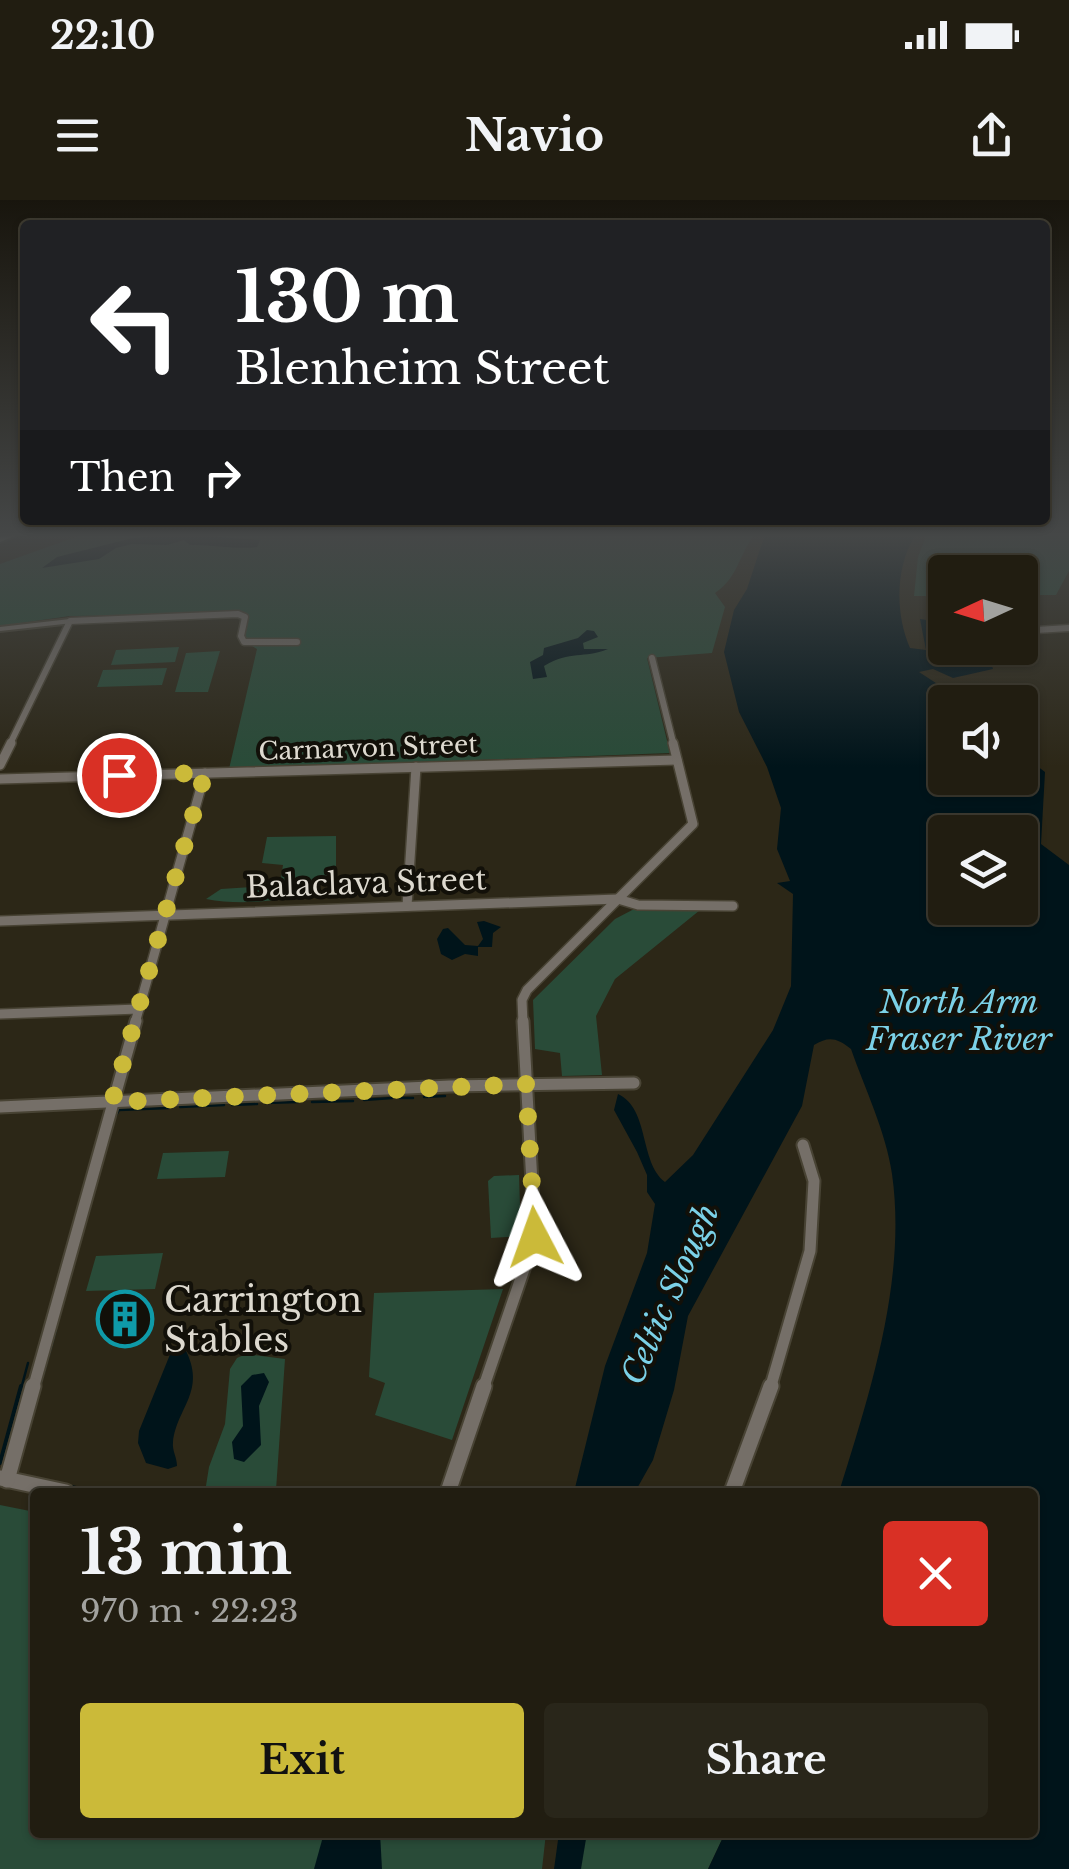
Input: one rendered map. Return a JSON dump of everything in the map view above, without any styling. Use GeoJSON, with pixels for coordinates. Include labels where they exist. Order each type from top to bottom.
{"type":"FeatureCollection","features":[{"type":"Feature","properties":{"kind":"street"},"geometry":{"type":"LineString","coordinates":[[0,630],[70,621],[238,614],[245,617],[241,636],[244,642],[297,642]]}},
{"type":"Feature","properties":{"kind":"street"},"geometry":{"type":"LineString","coordinates":[[0,765],[70,621]]}},
{"type":"Feature","properties":{"kind":"street"},"geometry":{"type":"LineString","coordinates":[[1038,629],[1069,628]]}},
{"type":"Feature","properties":{"kind":"street"},"geometry":{"type":"LineString","coordinates":[[449,1488],[535,1237],[522,1000],[527,990],[693,824],[652,658]]}},
{"type":"Feature","properties":{"kind":"street","name":"Carnarvon Street"},"geometry":{"type":"LineString","coordinates":[[0,779],[677,760]]}},
{"type":"Feature","properties":{"kind":"street"},"geometry":{"type":"LineString","coordinates":[[407,906],[416,767]]}},
{"type":"Feature","properties":{"kind":"street"},"geometry":{"type":"LineString","coordinates":[[47,1488],[3,1479],[205,773]]}},
{"type":"Feature","properties":{"kind":"street","name":"Balaclava Street"},"geometry":{"type":"LineString","coordinates":[[0,921],[618,900],[733,906]]}},
{"type":"Feature","properties":{"kind":"street"},"geometry":{"type":"LineString","coordinates":[[0,1014],[138,1009]]}},
{"type":"Feature","properties":{"kind":"street"},"geometry":{"type":"LineString","coordinates":[[0,1107],[634,1082]]}},
{"type":"Feature","properties":{"kind":"street"},"geometry":{"type":"LineString","coordinates":[[733,1488],[803,1284],[814,1209],[814,1180],[802,1145]]}},
{"type":"Feature","properties":{"kind":"green space"},"geometry":{"type":"Polygon","coordinates":[[[0,612],[724,612],[712,653],[647,658],[670,753],[229,769],[257,649],[241,639],[245,618],[238,614],[70,616],[0,626],[0,612]]]}},
{"type":"Feature","properties":{"kind":"green space"},"geometry":{"type":"Polygon","coordinates":[[[179,647],[175,662],[111,665],[116,650],[179,647]]]}},
{"type":"Feature","properties":{"kind":"green space"},"geometry":{"type":"Polygon","coordinates":[[[220,651],[208,692],[175,692],[186,653],[220,651]]]}},
{"type":"Feature","properties":{"kind":"green space"},"geometry":{"type":"Polygon","coordinates":[[[167,668],[162,685],[97,687],[103,670],[167,668]]]}},
{"type":"Feature","properties":{"kind":"green space"},"geometry":{"type":"Polygon","coordinates":[[[336,836],[336,884],[292,885],[290,897],[270,901],[206,899],[221,889],[280,885],[283,865],[262,863],[267,837],[336,836]]]}},
{"type":"Feature","properties":{"kind":"green space"},"geometry":{"type":"Polygon","coordinates":[[[705,906],[615,979],[596,1016],[602,1075],[562,1076],[560,1053],[535,1049],[533,1000],[615,919],[636,908],[705,906]]]}},
{"type":"Feature","properties":{"kind":"green space"},"geometry":{"type":"Polygon","coordinates":[[[229,1151],[225,1177],[157,1179],[163,1153],[229,1151]]]}},
{"type":"Feature","properties":{"kind":"green space"},"geometry":{"type":"Polygon","coordinates":[[[519,1175],[521,1236],[491,1238],[488,1181],[494,1176],[519,1175]]]}},
{"type":"Feature","properties":{"kind":"green space"},"geometry":{"type":"Polygon","coordinates":[[[163,1253],[155,1289],[86,1291],[96,1256],[163,1253]]]}},
{"type":"Feature","properties":{"kind":"green space"},"geometry":{"type":"Polygon","coordinates":[[[503,1289],[452,1440],[375,1415],[385,1383],[369,1377],[374,1293],[503,1289]]]}},
{"type":"Feature","properties":{"kind":"green space"},"geometry":{"type":"Polygon","coordinates":[[[246,1354],[285,1359],[276,1488],[206,1488],[225,1424],[230,1369],[237,1358],[246,1354]]]}},
{"type":"Feature","properties":{"kind":"green space"},"geometry":{"type":"Polygon","coordinates":[[[0,1505],[30,1511],[30,1838],[545,1838],[542,1869],[0,1869],[0,1505]]]}},
{"type":"Feature","properties":{"kind":"green space"},"geometry":{"type":"Polygon","coordinates":[[[572,1838],[723,1838],[708,1869],[569,1869],[572,1838]]]}},
{"type":"Feature","properties":{"kind":"water","name":"North Arm Fraser River"},"geometry":{"type":"Polygon","coordinates":[[[734,612],[901,612],[910,648],[926,650],[920,619],[928,620],[928,665],[992,665],[993,669],[953,678],[933,669],[919,672],[939,685],[928,685],[928,795],[1038,795],[1038,767],[1045,772],[1041,844],[1069,865],[1069,1869],[708,1869],[723,1838],[1038,1838],[1038,1488],[840,1488],[883,1335],[890,1295],[895,1214],[892,1174],[880,1127],[851,1049],[841,1042],[829,1039],[814,1045],[802,1106],[688,1316],[674,1390],[653,1460],[637,1488],[575,1488],[605,1366],[647,1253],[655,1204],[647,1192],[647,1175],[637,1152],[614,1110],[618,1094],[635,1111],[651,1162],[665,1182],[693,1155],[773,1030],[791,986],[793,894],[777,883],[790,881],[777,849],[781,808],[767,767],[739,712],[724,652],[734,612]]]}},
{"type":"Feature","properties":{"kind":"water"},"geometry":{"type":"Polygon","coordinates":[[[587,630],[598,637],[583,643],[584,649],[608,649],[553,661],[544,666],[547,677],[533,679],[530,662],[543,655],[544,648],[578,638],[587,630]]]}},
{"type":"Feature","properties":{"kind":"water"},"geometry":{"type":"Polygon","coordinates":[[[477,922],[501,927],[493,933],[492,947],[478,947],[478,956],[465,954],[452,960],[441,954],[437,939],[443,929],[448,928],[465,945],[478,946],[483,939],[477,922]]]}},
{"type":"Feature","properties":{"kind":"water"},"geometry":{"type":"Polygon","coordinates":[[[185,1349],[191,1364],[192,1388],[173,1442],[177,1466],[168,1469],[146,1463],[138,1443],[139,1431],[171,1352],[185,1349]]]}},
{"type":"Feature","properties":{"kind":"water"},"geometry":{"type":"Polygon","coordinates":[[[264,1373],[269,1382],[259,1406],[261,1445],[244,1462],[234,1459],[232,1442],[243,1426],[241,1386],[252,1375],[264,1373]]]}},
{"type":"Feature","properties":{"kind":"water"},"geometry":{"type":"Polygon","coordinates":[[[323,1838],[380,1838],[382,1869],[314,1869],[323,1838]]]}},
{"type":"Feature","properties":{"kind":"water"},"geometry":{"type":"Polygon","coordinates":[[[558,1838],[586,1838],[581,1869],[554,1869],[558,1838]]]}},
{"type":"Feature","properties":{"kind":"building","name":"Carrington Stables"},"geometry":{"type":"Polygon","coordinates":[[[149,1307],[145,1326],[103,1328],[108,1309],[149,1307]]]}},
{"type":"Feature","properties":{"kind":"waterway"},"geometry":{"type":"LineString","coordinates":[[424,1097],[445,1096]]}},
{"type":"Feature","properties":{"kind":"waterway"},"geometry":{"type":"LineString","coordinates":[[364,1100],[392,1098]]}},
{"type":"Feature","properties":{"kind":"waterway"},"geometry":{"type":"LineString","coordinates":[[400,1098],[413,1098]]}},
{"type":"Feature","properties":{"kind":"waterway"},"geometry":{"type":"LineString","coordinates":[[312,1102],[353,1101]]}},
{"type":"Feature","properties":{"kind":"waterway"},"geometry":{"type":"LineString","coordinates":[[265,1103],[298,1102]]}},
{"type":"Feature","properties":{"kind":"waterway"},"geometry":{"type":"LineString","coordinates":[[232,1105],[257,1104]]}},
{"type":"Feature","properties":{"kind":"waterway"},"geometry":{"type":"LineString","coordinates":[[180,1107],[224,1105]]}},
{"type":"Feature","properties":{"kind":"waterway"},"geometry":{"type":"LineString","coordinates":[[115,1117],[119,1110],[169,1108]]}},
{"type":"Feature","properties":{"kind":"waterway"},"geometry":{"type":"LineString","coordinates":[[86,1220],[90,1207]]}},
{"type":"Feature","properties":{"kind":"waterway"},"geometry":{"type":"LineString","coordinates":[[77,1251],[83,1231]]}},
{"type":"Feature","properties":{"kind":"waterway"},"geometry":{"type":"LineString","coordinates":[[59,1317],[65,1295]]}},
{"type":"Feature","properties":{"kind":"waterway"},"geometry":{"type":"LineString","coordinates":[[40,1386],[56,1330]]}},
{"type":"Feature","properties":{"kind":"waterway"},"geometry":{"type":"LineString","coordinates":[[21,1389],[28,1363]]}},
{"type":"Feature","properties":{"kind":"waterway"},"geometry":{"type":"LineString","coordinates":[[0,1463],[21,1386]]}},
{"type":"Feature","properties":{"kind":"waterway"},"geometry":{"type":"LineString","coordinates":[[71,1487],[76,1488]]}},
{"type":"Feature","properties":{"kind":"place","name":"Carrington Stables"},"geometry":{"type":"Point","coordinates":[125,1319]}},
{"type":"Feature","properties":{"kind":"route"},"geometry":{"type":"LineString","coordinates":[[119,775],[205,773],[112,1102],[526,1084],[535,1237]]}},
{"type":"Feature","properties":{"kind":"water label","name":"Celtic Slough"},"geometry":{"type":"Point","coordinates":[670,1294]}}]}
